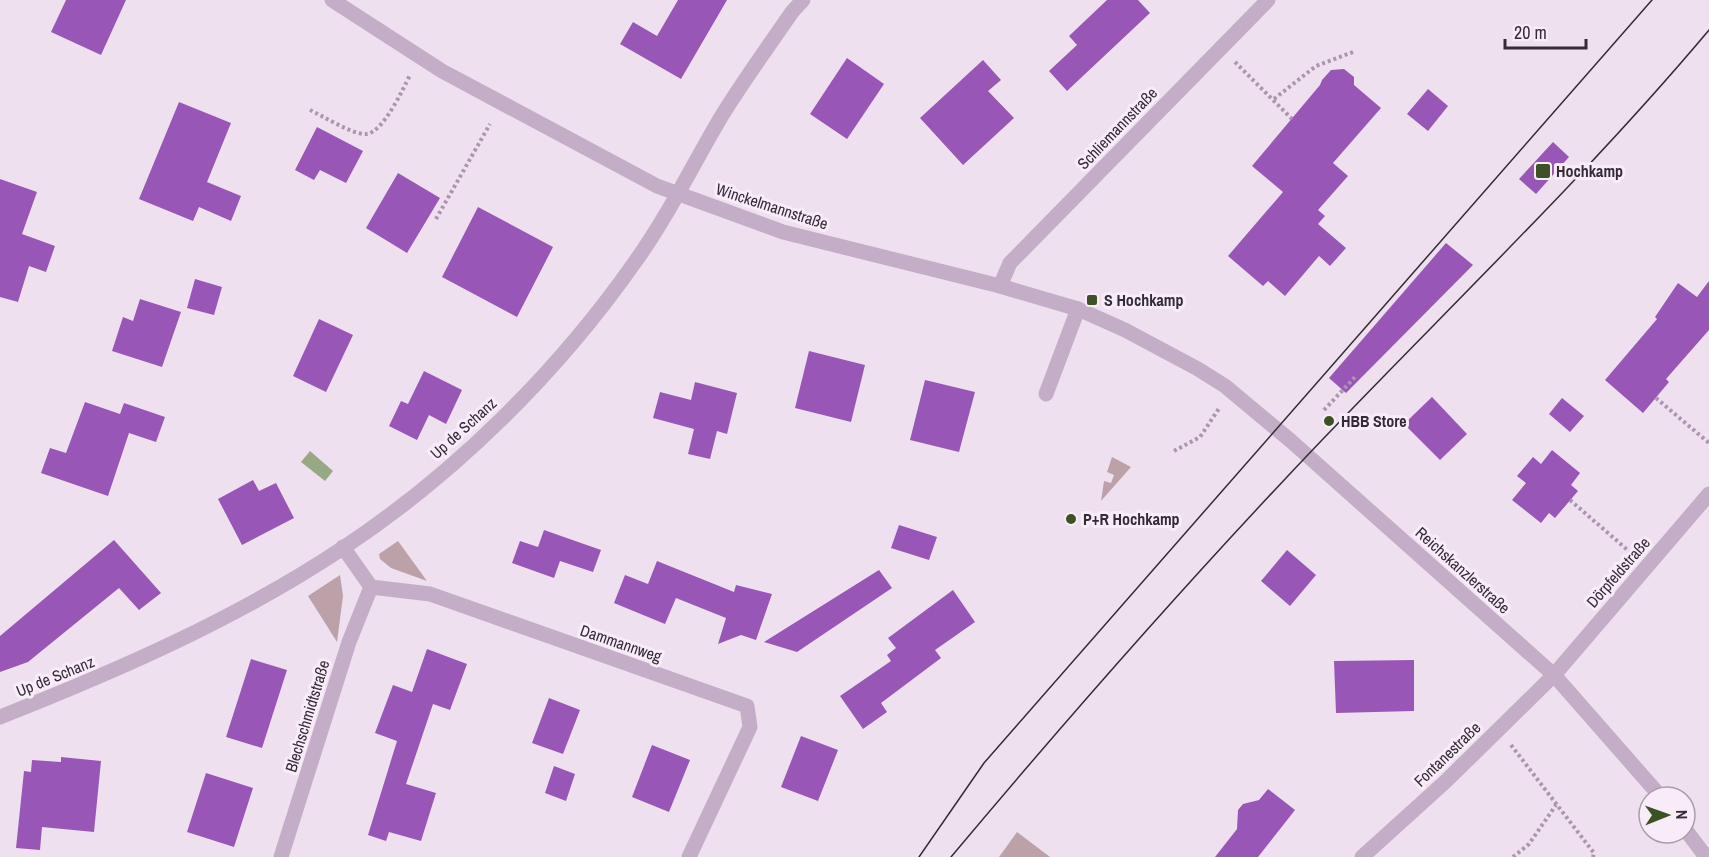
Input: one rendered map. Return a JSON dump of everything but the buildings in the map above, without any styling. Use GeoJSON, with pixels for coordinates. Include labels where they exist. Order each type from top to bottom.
{"type":"FeatureCollection","features":[{"type":"Feature","properties":{"kind":"street","name":"Winckelmannstraße"},"geometry":{"type":"LineString","coordinates":[[332,0],[452,77],[657,186],[783,232],[1000,286],[1078,309],[1160,347],[1225,386]]}},
{"type":"Feature","properties":{"kind":"street","name":"Up de Schanz"},"geometry":{"type":"LineString","coordinates":[[0,717],[96,679],[180,640],[257,599],[343,547],[427,484],[515,406],[586,326],[634,264],[679,194],[722,116],[792,12],[803,0]]}},
{"type":"Feature","properties":{"kind":"street","name":"Schliemannstraße"},"geometry":{"type":"LineString","coordinates":[[1000,286],[1010,263],[1268,0]]}},
{"type":"Feature","properties":{"kind":"street"},"geometry":{"type":"LineString","coordinates":[[1046,394],[1078,309]]}},
{"type":"Feature","properties":{"kind":"street","name":"Reichskanzlerstraße"},"geometry":{"type":"LineString","coordinates":[[1225,386],[1554,675],[1650,785]]}},
{"type":"Feature","properties":{"kind":"street","name":"Dörpfeldstraße"},"geometry":{"type":"LineString","coordinates":[[1554,675],[1709,494]]}},
{"type":"Feature","properties":{"kind":"street"},"geometry":{"type":"LineString","coordinates":[[343,547],[371,587]]}},
{"type":"Feature","properties":{"kind":"street","name":"Blechschmidtstraße"},"geometry":{"type":"LineString","coordinates":[[281,857],[349,642],[371,587]]}},
{"type":"Feature","properties":{"kind":"street","name":"Dammannweg"},"geometry":{"type":"LineString","coordinates":[[371,587],[430,594],[747,706],[750,727],[689,857]]}},
{"type":"Feature","properties":{"kind":"street","name":"Fontanestraße"},"geometry":{"type":"LineString","coordinates":[[1362,857],[1445,782],[1554,675]]}},
{"type":"Feature","properties":{"kind":"path"},"geometry":{"type":"LineString","coordinates":[[1274,99],[1316,66],[1353,52]]}},
{"type":"Feature","properties":{"kind":"path"},"geometry":{"type":"LineString","coordinates":[[1233,59],[1292,119]]}},
{"type":"Feature","properties":{"kind":"path"},"geometry":{"type":"LineString","coordinates":[[310,110],[365,135],[372,132],[388,117],[411,75]]}},
{"type":"Feature","properties":{"kind":"path"},"geometry":{"type":"LineString","coordinates":[[436,219],[490,124]]}},
{"type":"Feature","properties":{"kind":"path"},"geometry":{"type":"LineString","coordinates":[[1324,410],[1356,376]]}},
{"type":"Feature","properties":{"kind":"path"},"geometry":{"type":"LineString","coordinates":[[1656,398],[1709,443]]}},
{"type":"Feature","properties":{"kind":"path"},"geometry":{"type":"LineString","coordinates":[[1174,451],[1200,437],[1220,406]]}},
{"type":"Feature","properties":{"kind":"path"},"geometry":{"type":"LineString","coordinates":[[1570,500],[1631,553]]}},
{"type":"Feature","properties":{"kind":"path"},"geometry":{"type":"LineString","coordinates":[[1510,744],[1594,854],[1593,857]]}},
{"type":"Feature","properties":{"kind":"path"},"geometry":{"type":"LineString","coordinates":[[1513,857],[1529,844],[1556,805]]}},
{"type":"Feature","properties":{"kind":"shaded area"},"geometry":{"type":"Polygon","coordinates":[[[310,451],[333,471],[325,481],[301,462],[310,451]]]}},
{"type":"Feature","properties":{"kind":"shaded area"},"geometry":{"type":"Polygon","coordinates":[[[1112,457],[1131,467],[1101,501],[1104,481],[1111,483],[1114,475],[1107,472],[1112,457]]]}},
{"type":"Feature","properties":{"kind":"shaded area"},"geometry":{"type":"Polygon","coordinates":[[[398,541],[427,581],[391,568],[380,559],[379,554],[398,541]]]}},
{"type":"Feature","properties":{"kind":"shaded area"},"geometry":{"type":"Polygon","coordinates":[[[340,575],[343,596],[337,642],[308,596],[340,575]]]}},
{"type":"Feature","properties":{"kind":"shaded area"},"geometry":{"type":"Polygon","coordinates":[[[1017,832],[1050,857],[999,857],[1017,832]]]}},
{"type":"Feature","properties":{"kind":"tram line"},"geometry":{"type":"LineString","coordinates":[[919,857],[984,763],[1652,0]]}},
{"type":"Feature","properties":{"kind":"tram line"},"geometry":{"type":"LineString","coordinates":[[951,857],[1180,593],[1322,440],[1616,136],[1709,30]]}},
{"type":"Feature","properties":{"kind":"place","name":"Hochkamp"},"geometry":{"type":"Point","coordinates":[1543,171]}},
{"type":"Feature","properties":{"kind":"place","name":"S Hochkamp"},"geometry":{"type":"Point","coordinates":[1092,300]}},
{"type":"Feature","properties":{"kind":"place","name":"HBB Store"},"geometry":{"type":"Point","coordinates":[1329,421]}},
{"type":"Feature","properties":{"kind":"place","name":"P+R Hochkamp"},"geometry":{"type":"Point","coordinates":[1071,519]}}]}
